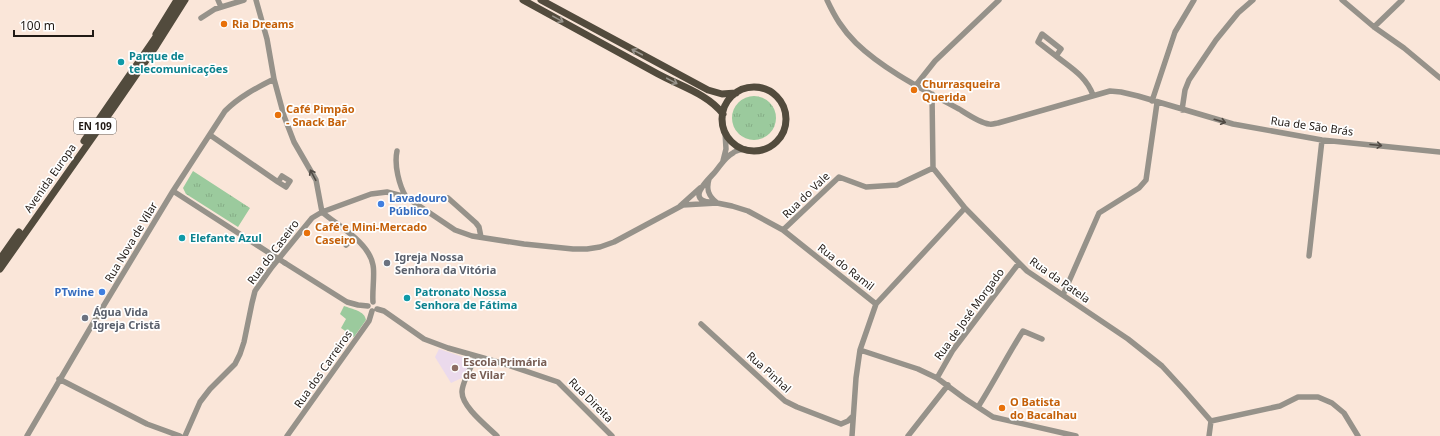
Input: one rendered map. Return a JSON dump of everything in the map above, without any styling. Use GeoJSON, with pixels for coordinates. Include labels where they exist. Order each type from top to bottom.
{"type":"FeatureCollection","features":[{"type":"Feature","properties":{"kind":"main road","name":"Avenida Europa"},"geometry":{"type":"LineString","coordinates":[[0,259],[149,48],[178,0]]}},
{"type":"Feature","properties":{"kind":"main road","name":"Avenida Europa"},"geometry":{"type":"LineString","coordinates":[[0,269],[160,41],[185,0]]}},
{"type":"Feature","properties":{"kind":"main road"},"geometry":{"type":"LineString","coordinates":[[523,0],[668,79],[710,100],[723,114]]}},
{"type":"Feature","properties":{"kind":"main road"},"geometry":{"type":"LineString","coordinates":[[541,0],[708,90],[722,94],[736,93]]}},
{"type":"Feature","properties":{"kind":"main road"},"geometry":{"type":"LineString","coordinates":[[751,87],[760,87],[775,94],[782,102],[786,120],[784,130],[776,142],[764,149],[754,151],[736,145],[730,139],[725,132],[722,123],[723,114],[727,102],[736,93],[751,87]]}},
{"type":"Feature","properties":{"kind":"street"},"geometry":{"type":"LineString","coordinates":[[218,0],[221,7]]}},
{"type":"Feature","properties":{"kind":"street"},"geometry":{"type":"LineString","coordinates":[[201,18],[221,7],[244,0]]}},
{"type":"Feature","properties":{"kind":"street"},"geometry":{"type":"LineString","coordinates":[[173,191],[347,302],[358,305],[370,304],[377,304],[375,310],[369,309],[370,304],[373,265],[368,252],[354,237],[322,212],[316,180],[294,142],[284,116],[274,79],[262,19],[256,0]]}},
{"type":"Feature","properties":{"kind":"street","name":"Rua de São Brás"},"geometry":{"type":"LineString","coordinates":[[827,0],[834,17],[843,30],[857,44],[916,85],[976,119],[989,124],[998,123],[1110,91],[1121,92],[1233,124],[1322,140],[1440,152]]}},
{"type":"Feature","properties":{"kind":"street"},"geometry":{"type":"LineString","coordinates":[[916,85],[935,61],[999,0]]}},
{"type":"Feature","properties":{"kind":"street"},"geometry":{"type":"LineString","coordinates":[[1063,295],[1099,213],[1139,188],[1146,180],[1154,102],[1175,32],[1194,0]]}},
{"type":"Feature","properties":{"kind":"street"},"geometry":{"type":"LineString","coordinates":[[1182,110],[1188,80],[1216,40],[1238,13],[1253,0]]}},
{"type":"Feature","properties":{"kind":"street"},"geometry":{"type":"LineString","coordinates":[[1342,0],[1440,78]]}},
{"type":"Feature","properties":{"kind":"street"},"geometry":{"type":"LineString","coordinates":[[1374,27],[1402,0]]}},
{"type":"Feature","properties":{"kind":"street"},"geometry":{"type":"LineString","coordinates":[[1056,56],[1084,79],[1089,85],[1093,96]]}},
{"type":"Feature","properties":{"kind":"street","name":"Rua Nova de Vilar"},"geometry":{"type":"LineString","coordinates":[[26,436],[173,191],[225,111],[235,101],[274,79]]}},
{"type":"Feature","properties":{"kind":"street"},"geometry":{"type":"LineString","coordinates":[[932,94],[933,168]]}},
{"type":"Feature","properties":{"kind":"street"},"geometry":{"type":"LineString","coordinates":[[723,161],[726,149],[725,132]]}},
{"type":"Feature","properties":{"kind":"street"},"geometry":{"type":"LineString","coordinates":[[210,135],[278,182]]}},
{"type":"Feature","properties":{"kind":"street"},"geometry":{"type":"LineString","coordinates":[[1309,256],[1322,140]]}},
{"type":"Feature","properties":{"kind":"street"},"geometry":{"type":"LineString","coordinates":[[678,207],[709,178],[723,161],[732,153],[745,149]]}},
{"type":"Feature","properties":{"kind":"street"},"geometry":{"type":"LineString","coordinates":[[397,151],[395,158],[400,185],[406,197]]}},
{"type":"Feature","properties":{"kind":"street","name":"Rua da Patela"},"geometry":{"type":"LineString","coordinates":[[933,168],[965,208],[1027,271],[1128,339],[1162,366],[1194,400],[1211,421]]}},
{"type":"Feature","properties":{"kind":"street","name":"Rua do Vale"},"geometry":{"type":"LineString","coordinates":[[783,230],[839,178],[866,187],[897,185],[933,168]]}},
{"type":"Feature","properties":{"kind":"street"},"geometry":{"type":"LineString","coordinates":[[709,178],[707,191],[710,198],[717,203]]}},
{"type":"Feature","properties":{"kind":"street"},"geometry":{"type":"LineString","coordinates":[[704,183],[699,191],[699,196],[705,201],[717,203]]}},
{"type":"Feature","properties":{"kind":"street","name":"Rua do Caseiro"},"geometry":{"type":"LineString","coordinates":[[185,436],[200,402],[210,389],[235,364],[240,354],[255,291],[276,262],[312,218],[322,212],[375,193],[387,192],[406,197],[455,230],[472,236],[524,244],[587,249],[600,247],[622,238],[678,207]]}},
{"type":"Feature","properties":{"kind":"street"},"geometry":{"type":"LineString","coordinates":[[448,198],[476,223],[479,227],[481,237]]}},
{"type":"Feature","properties":{"kind":"street"},"geometry":{"type":"LineString","coordinates":[[678,207],[690,204],[717,203]]}},
{"type":"Feature","properties":{"kind":"street","name":"Rua do Ramil"},"geometry":{"type":"LineString","coordinates":[[717,203],[748,211],[783,230],[876,304],[860,350],[852,416],[852,436]]}},
{"type":"Feature","properties":{"kind":"street"},"geometry":{"type":"LineString","coordinates":[[876,304],[965,208]]}},
{"type":"Feature","properties":{"kind":"street"},"geometry":{"type":"LineString","coordinates":[[346,244],[354,237]]}},
{"type":"Feature","properties":{"kind":"street","name":"Rua de José Morgado"},"geometry":{"type":"LineString","coordinates":[[937,378],[953,350],[1019,263]]}},
{"type":"Feature","properties":{"kind":"street","name":"Rua Direita"},"geometry":{"type":"LineString","coordinates":[[375,310],[384,311],[424,339],[448,348],[558,382],[612,436]]}},
{"type":"Feature","properties":{"kind":"street","name":"Rua dos Carreiros"},"geometry":{"type":"LineString","coordinates":[[287,436],[369,321],[375,310]]}},
{"type":"Feature","properties":{"kind":"street","name":"Rua Pinhal"},"geometry":{"type":"LineString","coordinates":[[701,324],[785,400],[798,407],[841,424],[848,422],[852,416]]}},
{"type":"Feature","properties":{"kind":"street"},"geometry":{"type":"LineString","coordinates":[[978,407],[1023,331],[1042,339]]}},
{"type":"Feature","properties":{"kind":"street"},"geometry":{"type":"LineString","coordinates":[[860,350],[918,369],[937,378],[993,417],[1052,433],[1076,436]]}},
{"type":"Feature","properties":{"kind":"street"},"geometry":{"type":"LineString","coordinates":[[476,356],[462,393],[464,400],[473,412],[497,436]]}},
{"type":"Feature","properties":{"kind":"street"},"geometry":{"type":"LineString","coordinates":[[59,379],[147,424],[180,436]]}},
{"type":"Feature","properties":{"kind":"street"},"geometry":{"type":"LineString","coordinates":[[908,436],[948,385]]}},
{"type":"Feature","properties":{"kind":"street"},"geometry":{"type":"LineString","coordinates":[[1209,436],[1211,421],[1280,406],[1298,397],[1318,397],[1332,403],[1344,413],[1358,436]]}},
{"type":"Feature","properties":{"kind":"shaded area","name":"Escola Primária de Vilar"},"geometry":{"type":"Polygon","coordinates":[[[439,349],[472,360],[466,376],[451,383],[435,357],[439,349]]]}},
{"type":"Feature","properties":{"kind":"green space"},"geometry":{"type":"Polygon","coordinates":[[[750,96],[758,96],[763,97],[770,102],[775,109],[775,127],[770,134],[763,139],[750,140],[742,137],[735,130],[732,122],[732,114],[735,106],[742,99],[750,96]]]}},
{"type":"Feature","properties":{"kind":"green space"},"geometry":{"type":"Polygon","coordinates":[[[193,171],[250,208],[238,227],[186,194],[183,188],[193,171]]]}},
{"type":"Feature","properties":{"kind":"green space"},"geometry":{"type":"Polygon","coordinates":[[[344,306],[361,312],[366,320],[354,337],[341,328],[346,319],[340,314],[344,306]]]}},
{"type":"Feature","properties":{"kind":"place","name":"Ria Dreams"},"geometry":{"type":"Point","coordinates":[224,24]}},
{"type":"Feature","properties":{"kind":"place","name":"Parque de telecomunicações"},"geometry":{"type":"Point","coordinates":[121,62]}},
{"type":"Feature","properties":{"kind":"place","name":"Churrasqueira Querida"},"geometry":{"type":"Point","coordinates":[914,90]}},
{"type":"Feature","properties":{"kind":"place","name":"Café Pimpão - Snack Bar"},"geometry":{"type":"Point","coordinates":[278,115]}},
{"type":"Feature","properties":{"kind":"place","name":"Lavadouro Público"},"geometry":{"type":"Point","coordinates":[381,204]}},
{"type":"Feature","properties":{"kind":"place","name":"Café e Mini-Mercado Caseiro"},"geometry":{"type":"Point","coordinates":[307,233]}},
{"type":"Feature","properties":{"kind":"place","name":"Elefante Azul"},"geometry":{"type":"Point","coordinates":[182,238]}},
{"type":"Feature","properties":{"kind":"place","name":"Igreja Nossa Senhora da Vitória"},"geometry":{"type":"Point","coordinates":[387,263]}},
{"type":"Feature","properties":{"kind":"place","name":"PTwine"},"geometry":{"type":"Point","coordinates":[102,292]}},
{"type":"Feature","properties":{"kind":"place","name":"Patronato Nossa Senhora de Fátima"},"geometry":{"type":"Point","coordinates":[407,298]}},
{"type":"Feature","properties":{"kind":"place","name":"Água Vida Igreja Cristã"},"geometry":{"type":"Point","coordinates":[85,318]}},
{"type":"Feature","properties":{"kind":"place","name":"Escola Primária de Vilar"},"geometry":{"type":"Point","coordinates":[455,368]}},
{"type":"Feature","properties":{"kind":"place","name":"O Batista do Bacalhau"},"geometry":{"type":"Point","coordinates":[1002,408]}}]}
